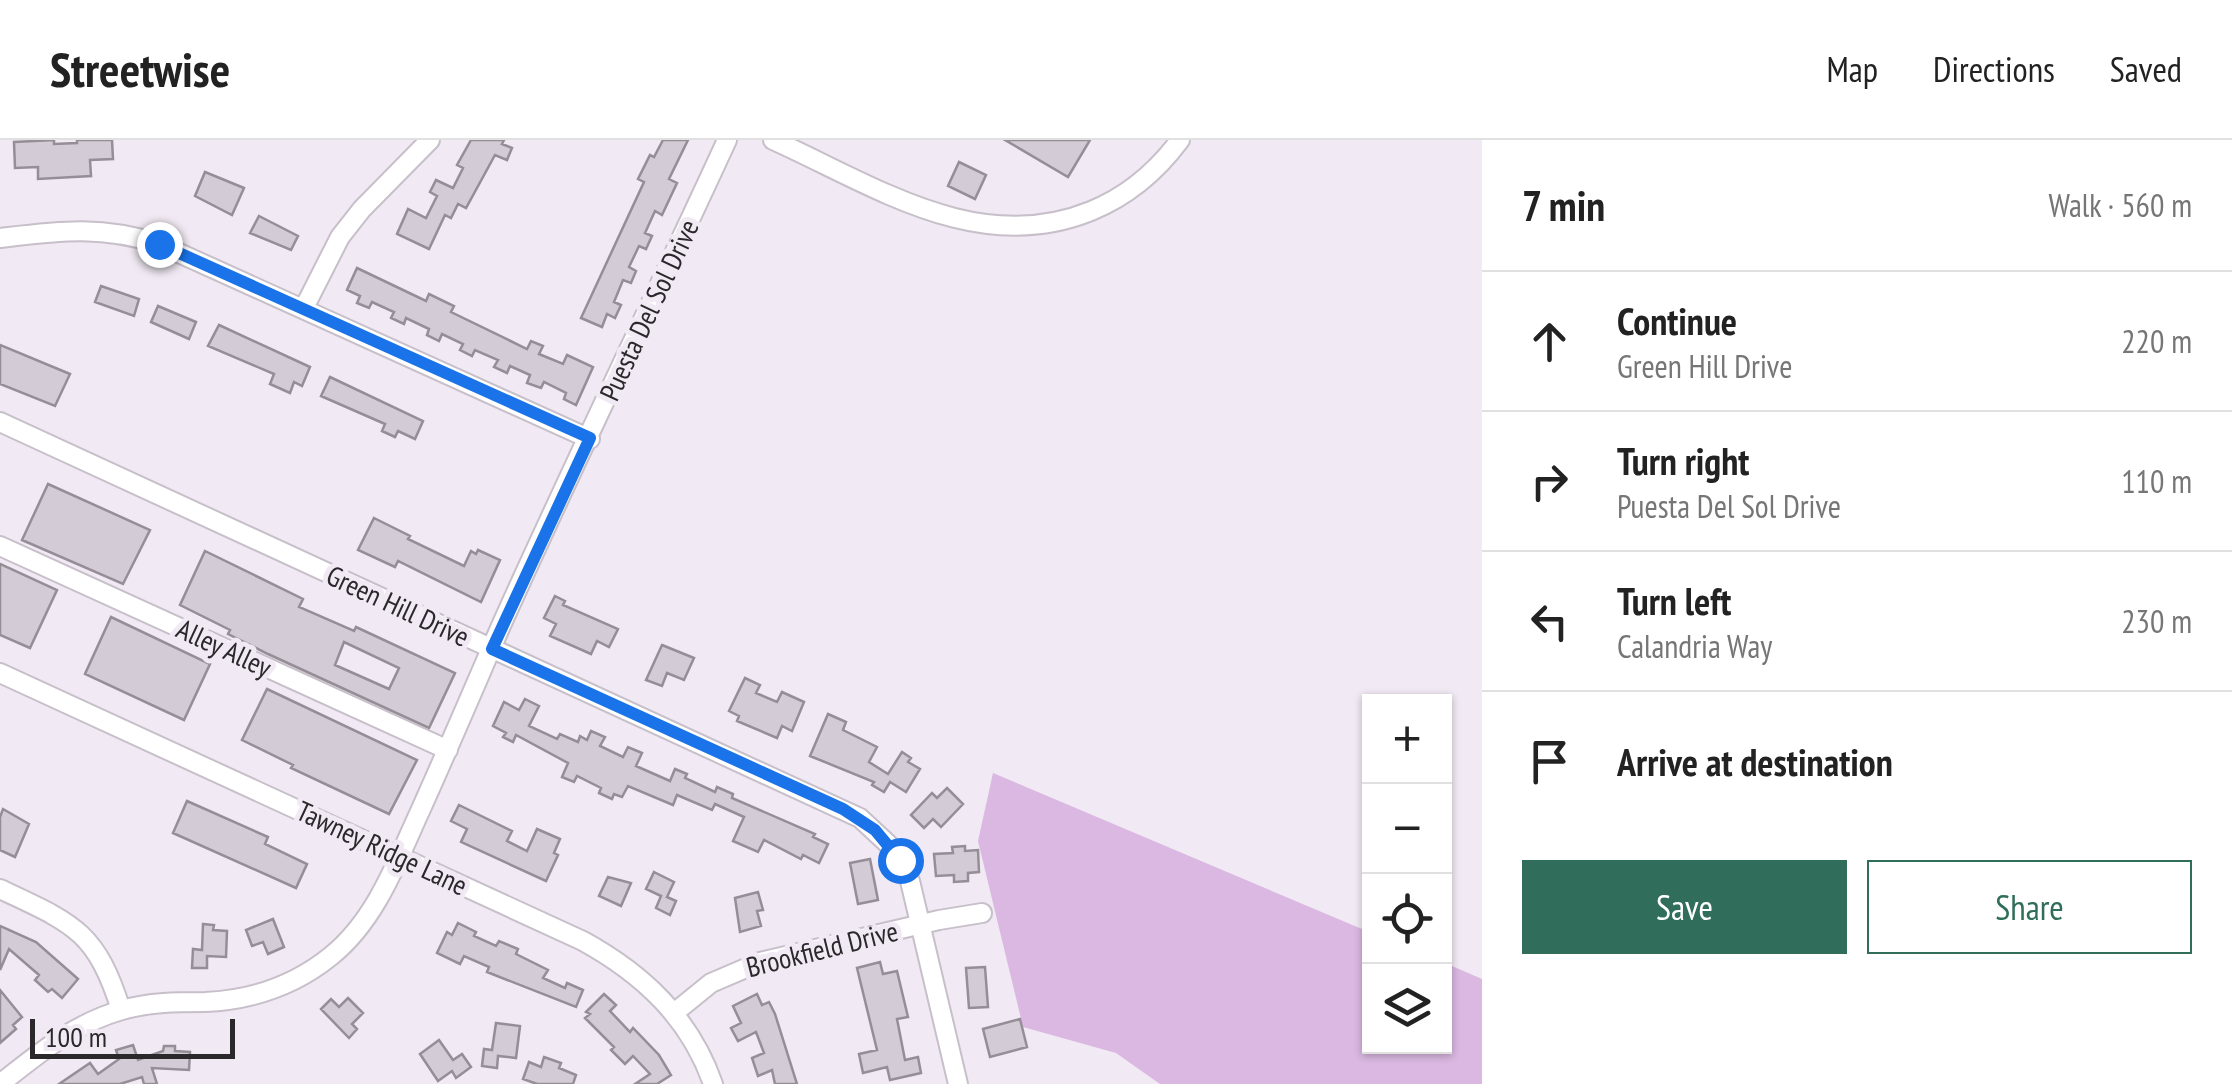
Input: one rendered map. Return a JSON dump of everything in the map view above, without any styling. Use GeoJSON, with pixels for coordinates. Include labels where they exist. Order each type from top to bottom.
{"type":"FeatureCollection","features":[{"type":"Feature","properties":{"kind":"street"},"geometry":{"type":"LineString","coordinates":[[304,308],[340,237],[430,140]]}},
{"type":"Feature","properties":{"kind":"street","name":"Puesta Del Sol Drive"},"geometry":{"type":"LineString","coordinates":[[0,1084],[49,1045],[89,1022],[121,1010],[176,1000],[233,1000],[269,992],[304,976],[334,954],[365,921],[399,856],[727,140]]}},
{"type":"Feature","properties":{"kind":"street"},"geometry":{"type":"LineString","coordinates":[[773,140],[934,213],[977,225],[1018,229],[1066,222],[1101,207],[1135,188],[1180,140]]}},
{"type":"Feature","properties":{"kind":"street"},"geometry":{"type":"LineString","coordinates":[[0,238],[68,230],[126,233],[159,244],[590,438]]}},
{"type":"Feature","properties":{"kind":"street","name":"Green Hill Drive"},"geometry":{"type":"LineString","coordinates":[[0,422],[860,818],[900,860],[922,925],[958,1084]]}},
{"type":"Feature","properties":{"kind":"street","name":"Alley Alley"},"geometry":{"type":"LineString","coordinates":[[0,546],[448,750]]}},
{"type":"Feature","properties":{"kind":"street","name":"Tawney Ridge Lane"},"geometry":{"type":"LineString","coordinates":[[0,673],[616,959],[674,1012],[704,1058],[714,1084]]}},
{"type":"Feature","properties":{"kind":"street"},"geometry":{"type":"LineString","coordinates":[[0,889],[61,918],[86,936],[110,976],[121,1010]]}},
{"type":"Feature","properties":{"kind":"street","name":"Brookfield Drive"},"geometry":{"type":"LineString","coordinates":[[674,1012],[710,984],[738,969],[982,913]]}},
{"type":"Feature","properties":{"kind":"shaded area"},"geometry":{"type":"Polygon","coordinates":[[[993,773],[1362,929],[1362,1054],[1452,1054],[1452,966],[1482,979],[1482,1084],[1160,1084],[1116,1053],[1023,1027],[978,841],[993,773]]]}},
{"type":"Feature","properties":{"kind":"building"},"geometry":{"type":"Polygon","coordinates":[[[54,140],[54,144],[112,140],[113,159],[90,160],[91,176],[38,179],[38,167],[15,168],[14,142],[54,140]]]}},
{"type":"Feature","properties":{"kind":"building"},"geometry":{"type":"Polygon","coordinates":[[[471,140],[504,140],[502,144],[512,148],[507,160],[495,155],[466,208],[458,204],[451,218],[445,215],[429,249],[397,234],[408,209],[426,218],[437,196],[430,192],[436,180],[453,188],[463,168],[457,165],[471,140]]]}},
{"type":"Feature","properties":{"kind":"building"},"geometry":{"type":"Polygon","coordinates":[[[663,140],[688,140],[669,179],[677,183],[662,215],[655,211],[645,233],[652,236],[646,249],[639,246],[629,267],[636,271],[631,283],[623,280],[614,302],[621,305],[615,318],[607,314],[602,327],[581,318],[644,182],[638,179],[663,140]]]}},
{"type":"Feature","properties":{"kind":"building"},"geometry":{"type":"Polygon","coordinates":[[[1005,140],[1090,140],[1068,177],[1005,140]]]}},
{"type":"Feature","properties":{"kind":"building"},"geometry":{"type":"Polygon","coordinates":[[[959,162],[986,175],[975,199],[948,186],[959,162]]]}},
{"type":"Feature","properties":{"kind":"building"},"geometry":{"type":"Polygon","coordinates":[[[205,172],[244,188],[232,215],[195,196],[205,172]]]}},
{"type":"Feature","properties":{"kind":"building"},"geometry":{"type":"Polygon","coordinates":[[[259,216],[298,236],[291,250],[250,233],[259,216]]]}},
{"type":"Feature","properties":{"kind":"building"},"geometry":{"type":"Polygon","coordinates":[[[357,268],[426,301],[429,294],[454,306],[451,312],[527,349],[531,341],[543,346],[539,354],[563,364],[567,355],[593,367],[576,405],[564,399],[566,393],[544,382],[541,388],[527,383],[530,375],[510,366],[507,373],[494,367],[498,360],[475,350],[472,356],[460,350],[463,344],[442,334],[439,341],[427,335],[429,329],[406,318],[404,324],[391,318],[394,312],[372,302],[369,308],[357,303],[360,296],[347,290],[357,268]]]}},
{"type":"Feature","properties":{"kind":"building"},"geometry":{"type":"Polygon","coordinates":[[[101,286],[139,299],[134,316],[95,302],[101,286]]]}},
{"type":"Feature","properties":{"kind":"building"},"geometry":{"type":"Polygon","coordinates":[[[158,306],[196,322],[189,339],[151,322],[158,306]]]}},
{"type":"Feature","properties":{"kind":"building"},"geometry":{"type":"Polygon","coordinates":[[[219,325],[310,367],[302,386],[294,382],[290,393],[270,384],[274,374],[208,346],[219,325]]]}},
{"type":"Feature","properties":{"kind":"building"},"geometry":{"type":"Polygon","coordinates":[[[0,345],[70,374],[55,406],[0,384],[0,345]]]}},
{"type":"Feature","properties":{"kind":"building"},"geometry":{"type":"Polygon","coordinates":[[[330,377],[423,421],[415,439],[398,431],[395,437],[382,431],[385,424],[321,396],[330,377]]]}},
{"type":"Feature","properties":{"kind":"building"},"geometry":{"type":"Polygon","coordinates":[[[48,484],[150,530],[123,584],[22,540],[48,484]]]}},
{"type":"Feature","properties":{"kind":"building"},"geometry":{"type":"Polygon","coordinates":[[[374,518],[464,566],[471,551],[476,554],[478,550],[500,560],[481,602],[398,561],[395,567],[358,550],[374,518]]]}},
{"type":"Feature","properties":{"kind":"building"},"geometry":{"type":"Polygon","coordinates":[[[205,551],[303,599],[299,607],[354,631],[356,627],[455,673],[429,728],[268,654],[180,605],[205,551]],[[344,642],[335,665],[389,689],[399,668],[344,642]]]}},
{"type":"Feature","properties":{"kind":"building"},"geometry":{"type":"Polygon","coordinates":[[[0,564],[57,590],[30,648],[0,635],[0,564]]]}},
{"type":"Feature","properties":{"kind":"building"},"geometry":{"type":"Polygon","coordinates":[[[555,596],[565,601],[563,605],[618,629],[609,647],[597,641],[591,654],[550,636],[556,624],[544,618],[555,596]]]}},
{"type":"Feature","properties":{"kind":"building"},"geometry":{"type":"Polygon","coordinates":[[[111,617],[210,664],[184,720],[85,674],[111,617]]]}},
{"type":"Feature","properties":{"kind":"building"},"geometry":{"type":"Polygon","coordinates":[[[662,645],[694,658],[684,680],[667,673],[662,686],[646,680],[662,645]]]}},
{"type":"Feature","properties":{"kind":"building"},"geometry":{"type":"Polygon","coordinates":[[[745,678],[760,685],[756,693],[777,702],[782,692],[804,702],[792,731],[782,726],[777,738],[737,721],[739,716],[729,711],[745,678]]]}},
{"type":"Feature","properties":{"kind":"building"},"geometry":{"type":"Polygon","coordinates":[[[267,689],[417,760],[389,814],[242,740],[267,689]]]}},
{"type":"Feature","properties":{"kind":"building"},"geometry":{"type":"Polygon","coordinates":[[[525,699],[539,706],[529,726],[557,739],[560,734],[578,742],[580,736],[587,740],[591,731],[605,737],[600,746],[623,757],[628,747],[642,753],[636,766],[670,781],[675,769],[715,792],[717,787],[733,794],[732,798],[815,834],[813,837],[828,844],[819,863],[803,855],[801,859],[764,840],[758,852],[733,841],[744,817],[715,804],[712,810],[677,795],[673,805],[628,786],[622,797],[614,794],[612,799],[599,793],[601,788],[577,776],[574,782],[562,777],[568,763],[516,735],[513,742],[493,726],[504,702],[519,710],[525,699]]]}},
{"type":"Feature","properties":{"kind":"building"},"geometry":{"type":"Polygon","coordinates":[[[828,714],[846,722],[843,730],[877,747],[869,762],[888,774],[902,752],[911,758],[908,762],[920,769],[906,792],[890,782],[884,792],[872,785],[874,782],[810,756],[828,714]]]}},
{"type":"Feature","properties":{"kind":"building"},"geometry":{"type":"Polygon","coordinates":[[[947,788],[963,804],[941,827],[933,819],[924,828],[911,815],[932,793],[937,798],[947,788]]]}},
{"type":"Feature","properties":{"kind":"building"},"geometry":{"type":"Polygon","coordinates":[[[187,801],[268,837],[265,844],[307,864],[296,888],[173,833],[187,801]]]}},
{"type":"Feature","properties":{"kind":"building"},"geometry":{"type":"Polygon","coordinates":[[[459,805],[512,831],[507,841],[527,851],[537,829],[560,839],[554,853],[558,855],[546,881],[461,842],[467,829],[451,821],[459,805]]]}},
{"type":"Feature","properties":{"kind":"building"},"geometry":{"type":"Polygon","coordinates":[[[3,809],[29,824],[15,857],[0,850],[3,809]]]}},
{"type":"Feature","properties":{"kind":"building"},"geometry":{"type":"Polygon","coordinates":[[[965,846],[965,851],[978,850],[979,872],[968,873],[968,881],[954,882],[954,875],[936,876],[934,854],[953,853],[952,847],[965,846]]]}},
{"type":"Feature","properties":{"kind":"building"},"geometry":{"type":"Polygon","coordinates":[[[870,859],[878,900],[858,904],[850,863],[870,859]]]}},
{"type":"Feature","properties":{"kind":"building"},"geometry":{"type":"Polygon","coordinates":[[[654,872],[674,882],[667,897],[676,901],[670,915],[656,908],[661,896],[646,889],[654,872]]]}},
{"type":"Feature","properties":{"kind":"building"},"geometry":{"type":"Polygon","coordinates":[[[608,877],[631,883],[621,906],[599,896],[608,877]]]}},
{"type":"Feature","properties":{"kind":"building"},"geometry":{"type":"Polygon","coordinates":[[[758,892],[763,910],[757,911],[761,926],[740,932],[735,898],[758,892]]]}},
{"type":"Feature","properties":{"kind":"building"},"geometry":{"type":"Polygon","coordinates":[[[273,919],[284,947],[268,954],[263,942],[252,946],[246,930],[273,919]]]}},
{"type":"Feature","properties":{"kind":"building"},"geometry":{"type":"Polygon","coordinates":[[[458,923],[496,946],[499,941],[518,949],[516,954],[548,970],[543,978],[565,988],[567,983],[583,990],[576,1007],[487,972],[489,967],[464,956],[460,964],[437,953],[447,932],[452,935],[458,923]]]}},
{"type":"Feature","properties":{"kind":"building"},"geometry":{"type":"Polygon","coordinates":[[[203,924],[227,931],[226,957],[207,956],[207,968],[192,968],[193,949],[202,950],[203,924]]]}},
{"type":"Feature","properties":{"kind":"building"},"geometry":{"type":"Polygon","coordinates":[[[0,926],[36,942],[78,979],[62,998],[35,980],[39,975],[9,949],[0,970],[0,926]]]}},
{"type":"Feature","properties":{"kind":"building"},"geometry":{"type":"Polygon","coordinates":[[[880,962],[883,974],[897,971],[908,1017],[897,1019],[905,1060],[918,1057],[921,1073],[890,1080],[887,1067],[863,1073],[859,1054],[877,1050],[857,968],[880,962]]]}},
{"type":"Feature","properties":{"kind":"building"},"geometry":{"type":"Polygon","coordinates":[[[985,967],[988,1007],[969,1008],[966,968],[985,967]]]}},
{"type":"Feature","properties":{"kind":"building"},"geometry":{"type":"Polygon","coordinates":[[[0,990],[22,1017],[13,1025],[16,1029],[0,1043],[0,990]]]}},
{"type":"Feature","properties":{"kind":"building"},"geometry":{"type":"Polygon","coordinates":[[[604,994],[616,1005],[610,1011],[659,1055],[671,1075],[657,1084],[635,1084],[650,1074],[633,1056],[625,1064],[585,1018],[604,994]]]}},
{"type":"Feature","properties":{"kind":"building"},"geometry":{"type":"Polygon","coordinates":[[[757,994],[762,1005],[769,1002],[775,1014],[797,1084],[775,1084],[772,1070],[758,1076],[752,1058],[764,1053],[756,1032],[738,1041],[731,1028],[741,1023],[733,1006],[757,994]]]}},
{"type":"Feature","properties":{"kind":"building"},"geometry":{"type":"Polygon","coordinates":[[[348,998],[363,1013],[352,1024],[357,1029],[349,1038],[321,1009],[331,999],[339,1007],[348,998]]]}},
{"type":"Feature","properties":{"kind":"building"},"geometry":{"type":"Polygon","coordinates":[[[1020,1019],[1027,1047],[990,1057],[983,1029],[1020,1019]]]}},
{"type":"Feature","properties":{"kind":"building"},"geometry":{"type":"Polygon","coordinates":[[[496,1023],[520,1026],[516,1058],[498,1056],[497,1068],[482,1066],[484,1049],[492,1050],[496,1023]]]}},
{"type":"Feature","properties":{"kind":"building"},"geometry":{"type":"Polygon","coordinates":[[[439,1040],[453,1060],[462,1054],[471,1067],[456,1078],[452,1071],[438,1081],[420,1054],[439,1040]]]}},
{"type":"Feature","properties":{"kind":"building"},"geometry":{"type":"Polygon","coordinates":[[[133,1045],[138,1060],[163,1051],[164,1046],[190,1052],[189,1070],[152,1068],[157,1084],[144,1084],[142,1077],[120,1084],[59,1084],[90,1063],[98,1074],[119,1059],[116,1050],[133,1045]]]}},
{"type":"Feature","properties":{"kind":"building"},"geometry":{"type":"Polygon","coordinates":[[[544,1057],[561,1063],[559,1068],[576,1075],[573,1084],[537,1084],[523,1079],[529,1062],[541,1067],[544,1057]]]}},
{"type":"Feature","properties":{"kind":"route"},"geometry":{"type":"LineString","coordinates":[[159,244],[590,438],[492,649],[843,809],[875,830],[900,860]]}}]}
